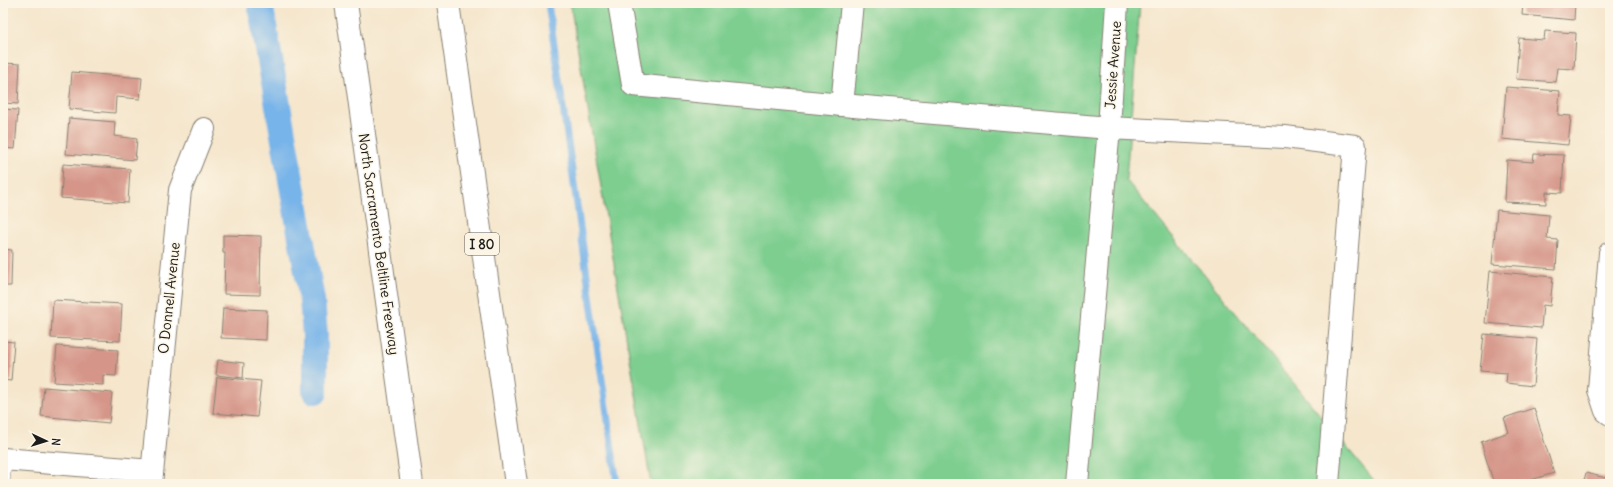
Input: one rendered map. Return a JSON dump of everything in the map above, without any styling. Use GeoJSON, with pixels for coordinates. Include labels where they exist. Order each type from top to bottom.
{"type":"FeatureCollection","features":[{"type":"Feature","properties":{"kind":"main road","name":"North Sacramento Beltline Freeway"},"geometry":{"type":"LineString","coordinates":[[346,3],[412,484]]}},
{"type":"Feature","properties":{"kind":"main road","name":"I 80"},"geometry":{"type":"LineString","coordinates":[[448,3],[516,484]]}},
{"type":"Feature","properties":{"kind":"main road"},"geometry":{"type":"LineString","coordinates":[[619,3],[633,85],[842,106],[1109,128],[1285,137],[1355,146],[1328,484]]}},
{"type":"Feature","properties":{"kind":"main road"},"geometry":{"type":"LineString","coordinates":[[842,106],[852,3]]}},
{"type":"Feature","properties":{"kind":"main road","name":"Jessie Avenue"},"geometry":{"type":"LineString","coordinates":[[1077,484],[1109,128],[1117,3]]}},
{"type":"Feature","properties":{"kind":"main road","name":"O Donnell Avenue"},"geometry":{"type":"LineString","coordinates":[[151,477],[180,190],[204,130]]}},
{"type":"Feature","properties":{"kind":"main road"},"geometry":{"type":"LineString","coordinates":[[1610,253],[1599,390],[1606,412],[1610,414]]}},
{"type":"Feature","properties":{"kind":"main road"},"geometry":{"type":"LineString","coordinates":[[4,459],[151,477]]}},
{"type":"Feature","properties":{"kind":"lane"},"geometry":{"type":"LineString","coordinates":[[4,459],[4,484]]}},
{"type":"Feature","properties":{"kind":"green space"},"geometry":{"type":"Polygon","coordinates":[[[570,3],[1140,3],[1126,180],[1377,484],[651,484],[570,3]]]}},
{"type":"Feature","properties":{"kind":"building"},"geometry":{"type":"Polygon","coordinates":[[[1523,3],[1575,3],[1574,20],[1522,15],[1523,3]]]}},
{"type":"Feature","properties":{"kind":"building"},"geometry":{"type":"Polygon","coordinates":[[[1545,31],[1576,33],[1574,69],[1558,68],[1556,82],[1516,79],[1519,38],[1544,40],[1545,31]]]}},
{"type":"Feature","properties":{"kind":"building"},"geometry":{"type":"Polygon","coordinates":[[[3,63],[20,64],[18,104],[3,103],[3,63]]]}},
{"type":"Feature","properties":{"kind":"building"},"geometry":{"type":"Polygon","coordinates":[[[72,72],[142,78],[140,99],[116,97],[115,113],[69,109],[72,72]]]}},
{"type":"Feature","properties":{"kind":"building"},"geometry":{"type":"Polygon","coordinates":[[[1506,87],[1560,91],[1558,115],[1571,116],[1568,145],[1502,139],[1506,87]]]}},
{"type":"Feature","properties":{"kind":"building"},"geometry":{"type":"Polygon","coordinates":[[[3,109],[18,110],[15,149],[3,148],[3,109]]]}},
{"type":"Feature","properties":{"kind":"building"},"geometry":{"type":"Polygon","coordinates":[[[69,118],[115,122],[114,136],[137,139],[135,160],[66,154],[69,118]]]}},
{"type":"Feature","properties":{"kind":"building"},"geometry":{"type":"Polygon","coordinates":[[[1534,154],[1564,155],[1562,193],[1546,192],[1546,204],[1505,202],[1507,160],[1533,162],[1534,154]]]}},
{"type":"Feature","properties":{"kind":"building"},"geometry":{"type":"Polygon","coordinates":[[[63,164],[130,169],[128,203],[61,198],[63,164]]]}},
{"type":"Feature","properties":{"kind":"building"},"geometry":{"type":"Polygon","coordinates":[[[1497,210],[1549,215],[1547,239],[1558,240],[1556,269],[1492,264],[1497,210]]]}},
{"type":"Feature","properties":{"kind":"building"},"geometry":{"type":"Polygon","coordinates":[[[223,235],[261,236],[260,295],[224,294],[225,253],[223,253],[223,235]]]}},
{"type":"Feature","properties":{"kind":"building"},"geometry":{"type":"Polygon","coordinates":[[[3,249],[12,250],[11,286],[3,286],[3,249]]]}},
{"type":"Feature","properties":{"kind":"building"},"geometry":{"type":"Polygon","coordinates":[[[1490,271],[1553,277],[1550,306],[1543,305],[1541,328],[1485,323],[1490,271]]]}},
{"type":"Feature","properties":{"kind":"building"},"geometry":{"type":"Polygon","coordinates":[[[53,300],[122,304],[120,341],[51,338],[53,300]]]}},
{"type":"Feature","properties":{"kind":"building"},"geometry":{"type":"Polygon","coordinates":[[[223,308],[267,310],[266,340],[221,338],[223,308]]]}},
{"type":"Feature","properties":{"kind":"building"},"geometry":{"type":"Polygon","coordinates":[[[1484,334],[1537,339],[1533,386],[1506,383],[1507,373],[1480,371],[1484,334]]]}},
{"type":"Feature","properties":{"kind":"building"},"geometry":{"type":"Polygon","coordinates":[[[3,341],[14,342],[11,381],[3,380],[3,341]]]}},
{"type":"Feature","properties":{"kind":"building"},"geometry":{"type":"Polygon","coordinates":[[[57,346],[118,350],[116,376],[103,375],[103,385],[54,382],[57,346]]]}},
{"type":"Feature","properties":{"kind":"building"},"geometry":{"type":"Polygon","coordinates":[[[218,360],[244,363],[243,378],[216,375],[218,360]]]}},
{"type":"Feature","properties":{"kind":"building"},"geometry":{"type":"Polygon","coordinates":[[[217,377],[261,381],[257,417],[213,413],[217,377]]]}},
{"type":"Feature","properties":{"kind":"building"},"geometry":{"type":"Polygon","coordinates":[[[44,387],[112,393],[109,423],[41,416],[44,387]]]}},
{"type":"Feature","properties":{"kind":"building"},"geometry":{"type":"Polygon","coordinates":[[[1534,408],[1554,473],[1518,484],[1494,484],[1481,442],[1509,432],[1504,418],[1534,408]]]}},
{"type":"Feature","properties":{"kind":"building"},"geometry":{"type":"Polygon","coordinates":[[[1586,473],[1610,479],[1610,484],[1583,484],[1586,473]]]}},
{"type":"Feature","properties":{"kind":"waterway"},"geometry":{"type":"LineString","coordinates":[[260,3],[312,300],[315,335],[315,391]]}},
{"type":"Feature","properties":{"kind":"waterway"},"geometry":{"type":"LineString","coordinates":[[548,3],[617,484]]}}]}
